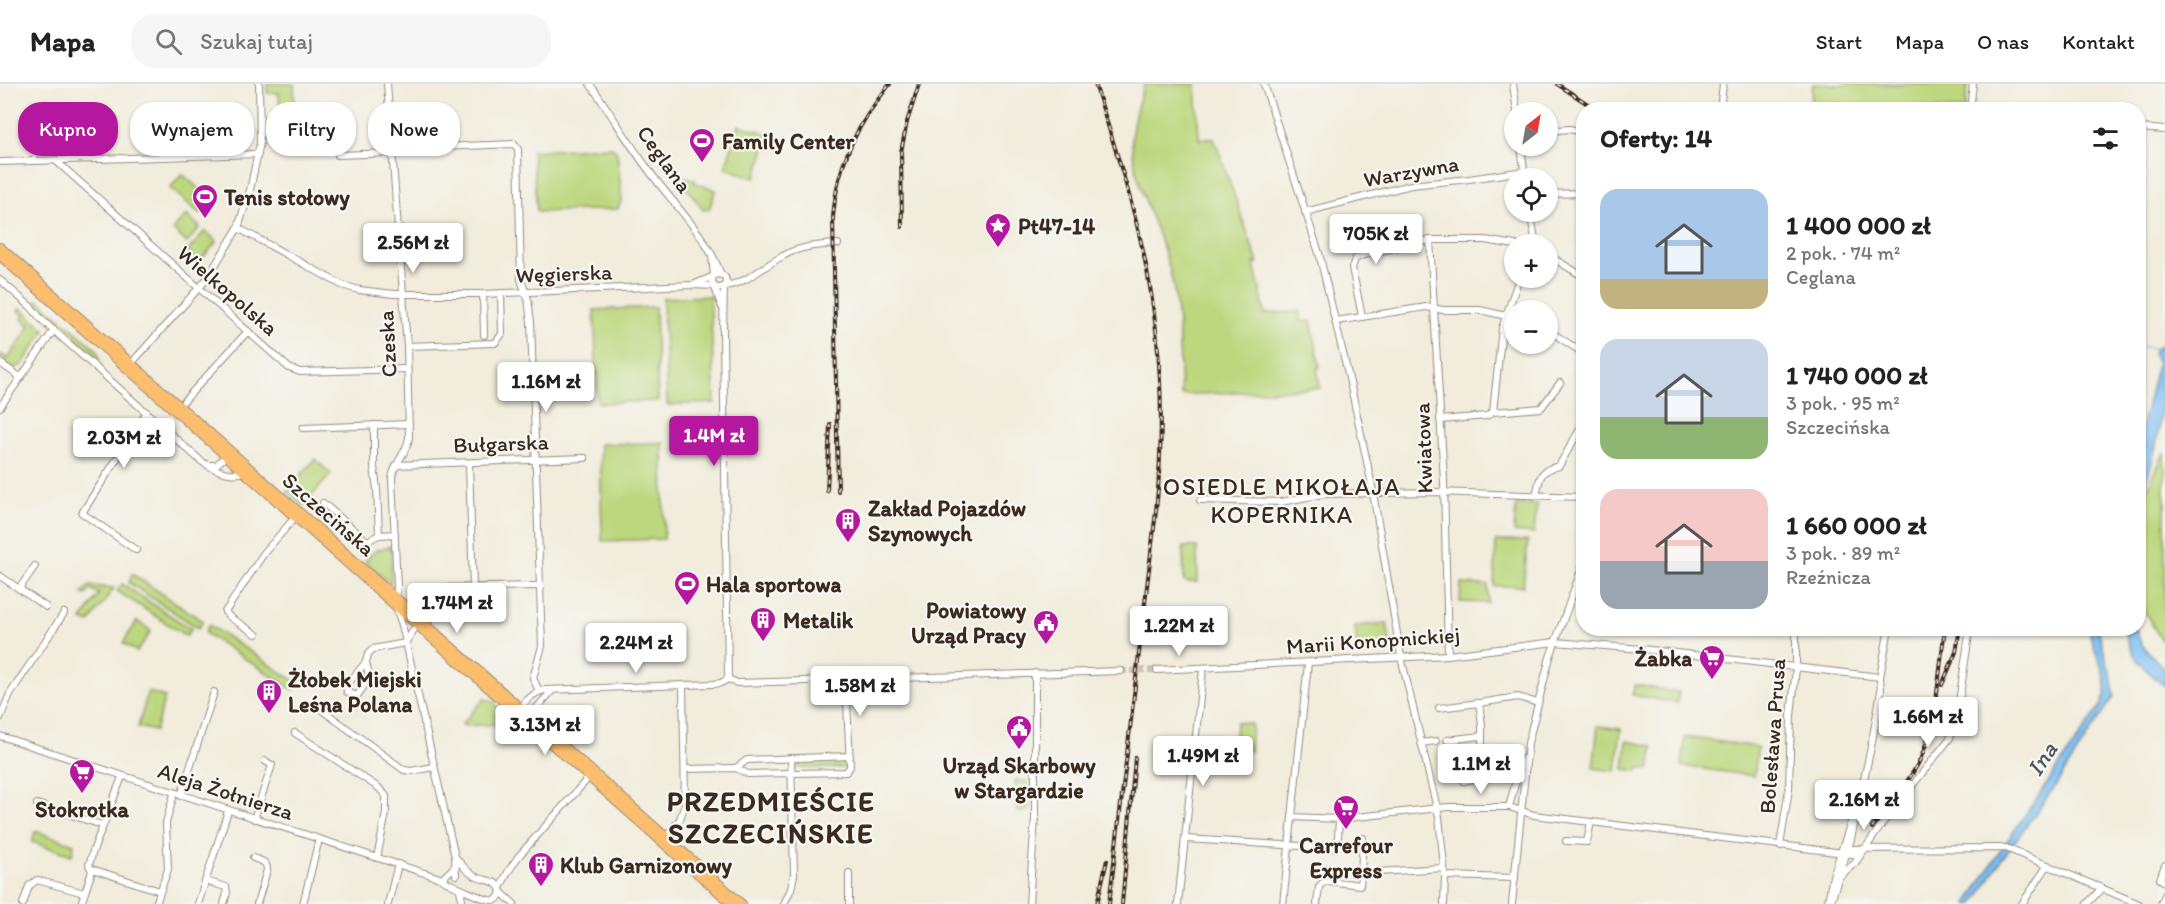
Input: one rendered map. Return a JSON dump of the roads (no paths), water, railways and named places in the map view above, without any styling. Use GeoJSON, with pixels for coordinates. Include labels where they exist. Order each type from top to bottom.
{"type":"FeatureCollection","features":[{"type":"Feature","properties":{"kind":"main road","name":"Szczecińska"},"geometry":{"type":"LineString","coordinates":[[0,248],[396,607],[411,615],[521,707],[591,775]]}},
{"type":"Feature","properties":{"kind":"main road","name":"Szczecińska"},"geometry":{"type":"LineString","coordinates":[[0,256],[129,366]]}},
{"type":"Feature","properties":{"kind":"main road","name":"Szczecińska"},"geometry":{"type":"LineString","coordinates":[[297,515],[396,596],[417,625],[518,716],[742,904]]}},
{"type":"Feature","properties":{"kind":"main road","name":"Szczecińska"},"geometry":{"type":"LineString","coordinates":[[665,840],[732,904]]}},
{"type":"Feature","properties":{"kind":"street"},"geometry":{"type":"LineString","coordinates":[[129,366],[218,263],[238,228],[250,190],[258,153],[259,84]]}},
{"type":"Feature","properties":{"kind":"street","name":"Czeska"},"geometry":{"type":"LineString","coordinates":[[387,84],[388,102]]}},
{"type":"Feature","properties":{"kind":"street","name":"Ceglana"},"geometry":{"type":"LineString","coordinates":[[590,84],[649,170],[718,263],[722,275]]}},
{"type":"Feature","properties":{"kind":"street"},"geometry":{"type":"LineString","coordinates":[[1264,84],[1326,278],[1336,321],[1373,494],[1401,657],[1437,808],[1445,872],[1444,904]]}},
{"type":"Feature","properties":{"kind":"street"},"geometry":{"type":"LineString","coordinates":[[1513,84],[1516,102]]}},
{"type":"Feature","properties":{"kind":"street"},"geometry":{"type":"LineString","coordinates":[[1721,102],[1723,84]]}},
{"type":"Feature","properties":{"kind":"street"},"geometry":{"type":"LineString","coordinates":[[1971,102],[1973,84]]}},
{"type":"Feature","properties":{"kind":"street"},"geometry":{"type":"LineString","coordinates":[[2146,129],[2165,130]]}},
{"type":"Feature","properties":{"kind":"street"},"geometry":{"type":"LineString","coordinates":[[1558,130],[1576,130]]}},
{"type":"Feature","properties":{"kind":"street"},"geometry":{"type":"LineString","coordinates":[[460,147],[517,146],[521,280],[531,322],[542,646],[533,678],[539,691]]}},
{"type":"Feature","properties":{"kind":"street"},"geometry":{"type":"LineString","coordinates":[[0,162],[258,153]]}},
{"type":"Feature","properties":{"kind":"street","name":"Czeska"},"geometry":{"type":"LineString","coordinates":[[392,156],[403,294],[409,424],[408,446],[402,456]]}},
{"type":"Feature","properties":{"kind":"street","name":"Wielkopolska"},"geometry":{"type":"LineString","coordinates":[[55,160],[289,368],[300,372],[407,369]]}},
{"type":"Feature","properties":{"kind":"street","name":"Warzywna"},"geometry":{"type":"LineString","coordinates":[[1305,212],[1411,185],[1504,174]]}},
{"type":"Feature","properties":{"kind":"street"},"geometry":{"type":"LineString","coordinates":[[1558,194],[1576,193]]}},
{"type":"Feature","properties":{"kind":"street","name":"Węgierska"},"geometry":{"type":"LineString","coordinates":[[238,228],[350,288],[403,294],[483,294],[692,285],[715,287]]}},
{"type":"Feature","properties":{"kind":"street"},"geometry":{"type":"LineString","coordinates":[[1362,316],[1352,268],[1355,259],[1363,255],[1430,240],[1485,240],[1504,243]]}},
{"type":"Feature","properties":{"kind":"street","name":"Kwiatowa"},"geometry":{"type":"LineString","coordinates":[[1430,240],[1440,420],[1448,655]]}},
{"type":"Feature","properties":{"kind":"street"},"geometry":{"type":"LineString","coordinates":[[715,287],[745,279],[794,250],[838,244]]}},
{"type":"Feature","properties":{"kind":"street"},"geometry":{"type":"LineString","coordinates":[[712,255],[714,276],[712,281],[723,311]]}},
{"type":"Feature","properties":{"kind":"street"},"geometry":{"type":"LineString","coordinates":[[1558,261],[1576,272]]}},
{"type":"Feature","properties":{"kind":"street"},"geometry":{"type":"LineString","coordinates":[[722,275],[726,282],[723,311],[728,679]]}},
{"type":"Feature","properties":{"kind":"street"},"geometry":{"type":"LineString","coordinates":[[714,276],[745,279]]}},
{"type":"Feature","properties":{"kind":"street","name":"Węgierska"},"geometry":{"type":"LineString","coordinates":[[692,285],[714,276]]}},
{"type":"Feature","properties":{"kind":"street"},"geometry":{"type":"LineString","coordinates":[[0,280],[206,464],[226,473],[240,473],[245,468]]}},
{"type":"Feature","properties":{"kind":"street"},"geometry":{"type":"LineString","coordinates":[[406,346],[495,343],[502,334],[501,293]]}},
{"type":"Feature","properties":{"kind":"street"},"geometry":{"type":"LineString","coordinates":[[483,294],[484,335]]}},
{"type":"Feature","properties":{"kind":"street"},"geometry":{"type":"LineString","coordinates":[[1336,321],[1434,307],[1443,310],[1480,310],[1504,315]]}},
{"type":"Feature","properties":{"kind":"street"},"geometry":{"type":"LineString","coordinates":[[1493,412],[1498,347],[1504,323]]}},
{"type":"Feature","properties":{"kind":"street"},"geometry":{"type":"LineString","coordinates":[[0,406],[54,330]]}},
{"type":"Feature","properties":{"kind":"street"},"geometry":{"type":"LineString","coordinates":[[184,401],[248,331]]}},
{"type":"Feature","properties":{"kind":"street"},"geometry":{"type":"LineString","coordinates":[[1558,336],[1576,348]]}},
{"type":"Feature","properties":{"kind":"street"},"geometry":{"type":"LineString","coordinates":[[0,363],[20,377]]}},
{"type":"Feature","properties":{"kind":"street"},"geometry":{"type":"LineString","coordinates":[[1440,420],[1540,408],[1560,383]]}},
{"type":"Feature","properties":{"kind":"street"},"geometry":{"type":"LineString","coordinates":[[136,550],[81,513],[147,412]]}},
{"type":"Feature","properties":{"kind":"street"},"geometry":{"type":"LineString","coordinates":[[374,424],[374,467],[379,535]]}},
{"type":"Feature","properties":{"kind":"street"},"geometry":{"type":"LineString","coordinates":[[303,428],[409,424]]}},
{"type":"Feature","properties":{"kind":"street"},"geometry":{"type":"LineString","coordinates":[[1536,495],[1541,474],[1546,469],[1558,466],[1576,436]]}},
{"type":"Feature","properties":{"kind":"street"},"geometry":{"type":"LineString","coordinates":[[206,464],[216,465],[228,454]]}},
{"type":"Feature","properties":{"kind":"street"},"geometry":{"type":"LineString","coordinates":[[418,465],[402,456],[392,478],[396,607],[456,858],[454,884],[463,904]]}},
{"type":"Feature","properties":{"kind":"street","name":"Bułgarska"},"geometry":{"type":"LineString","coordinates":[[396,465],[585,458]]}},
{"type":"Feature","properties":{"kind":"street"},"geometry":{"type":"LineString","coordinates":[[469,463],[473,587]]}},
{"type":"Feature","properties":{"kind":"street"},"geometry":{"type":"LineString","coordinates":[[1200,500],[1281,502],[1323,494],[1443,492],[1576,497]]}},
{"type":"Feature","properties":{"kind":"street"},"geometry":{"type":"LineString","coordinates":[[323,503],[367,542],[379,535],[395,534]]}},
{"type":"Feature","properties":{"kind":"street"},"geometry":{"type":"LineString","coordinates":[[256,634],[225,612],[264,553],[297,515]]}},
{"type":"Feature","properties":{"kind":"street"},"geometry":{"type":"LineString","coordinates":[[19,589],[35,566]]}},
{"type":"Feature","properties":{"kind":"street"},"geometry":{"type":"LineString","coordinates":[[0,576],[46,607]]}},
{"type":"Feature","properties":{"kind":"street"},"geometry":{"type":"LineString","coordinates":[[1512,904],[1527,755],[1538,703],[1555,642],[1576,584]]}},
{"type":"Feature","properties":{"kind":"street"},"geometry":{"type":"LineString","coordinates":[[402,625],[423,599],[434,590],[540,586]]}},
{"type":"Feature","properties":{"kind":"street"},"geometry":{"type":"LineString","coordinates":[[0,718],[10,694],[64,613]]}},
{"type":"Feature","properties":{"kind":"street"},"geometry":{"type":"LineString","coordinates":[[366,662],[368,679],[357,696],[352,695],[347,692],[346,686],[366,662],[368,654],[373,649],[405,643],[417,625]]}},
{"type":"Feature","properties":{"kind":"street","name":"Bolesława Prusa"},"geometry":{"type":"LineString","coordinates":[[1780,846],[1789,789],[1796,636]]}},
{"type":"Feature","properties":{"kind":"street"},"geometry":{"type":"LineString","coordinates":[[1829,904],[1833,876],[1842,852],[1851,839],[1877,714],[1881,691],[1880,677],[1888,636]]}},
{"type":"Feature","properties":{"kind":"street"},"geometry":{"type":"LineString","coordinates":[[1839,877],[1847,872],[1950,738],[1957,716],[1969,636]]}},
{"type":"Feature","properties":{"kind":"street","name":"Marii Konopnickiej"},"geometry":{"type":"LineString","coordinates":[[1157,670],[1448,655],[1555,642],[1642,649],[1880,677]]}},
{"type":"Feature","properties":{"kind":"street"},"geometry":{"type":"LineString","coordinates":[[1283,904],[1308,663]]}},
{"type":"Feature","properties":{"kind":"street"},"geometry":{"type":"LineString","coordinates":[[1178,904],[1203,669]]}},
{"type":"Feature","properties":{"kind":"street"},"geometry":{"type":"LineString","coordinates":[[728,679],[737,682],[1121,671]]}},
{"type":"Feature","properties":{"kind":"street"},"geometry":{"type":"LineString","coordinates":[[1029,904],[1035,818],[1035,673]]}},
{"type":"Feature","properties":{"kind":"street"},"geometry":{"type":"LineString","coordinates":[[552,691],[530,715],[518,716],[521,707],[539,691],[722,683],[728,679]]}},
{"type":"Feature","properties":{"kind":"street"},"geometry":{"type":"LineString","coordinates":[[685,769],[736,768],[748,774],[846,772],[850,767],[850,756],[846,679]]}},
{"type":"Feature","properties":{"kind":"street"},"geometry":{"type":"LineString","coordinates":[[665,840],[684,811],[686,796],[683,685]]}},
{"type":"Feature","properties":{"kind":"street"},"geometry":{"type":"LineString","coordinates":[[181,796],[214,692]]}},
{"type":"Feature","properties":{"kind":"street"},"geometry":{"type":"LineString","coordinates":[[1439,708],[1518,697],[1538,703]]}},
{"type":"Feature","properties":{"kind":"street"},"geometry":{"type":"LineString","coordinates":[[1464,781],[1482,777],[1482,725],[1479,703]]}},
{"type":"Feature","properties":{"kind":"street"},"geometry":{"type":"LineString","coordinates":[[322,710],[404,770],[434,767]]}},
{"type":"Feature","properties":{"kind":"street"},"geometry":{"type":"LineString","coordinates":[[295,733],[379,788],[386,796],[386,813],[377,858]]}},
{"type":"Feature","properties":{"kind":"street","name":"Aleja Żołnierza"},"geometry":{"type":"LineString","coordinates":[[0,736],[174,794],[442,878],[458,889],[472,892],[490,902],[505,904]]}},
{"type":"Feature","properties":{"kind":"street"},"geometry":{"type":"LineString","coordinates":[[1447,740],[1481,736]]}},
{"type":"Feature","properties":{"kind":"street"},"geometry":{"type":"LineString","coordinates":[[1421,743],[1436,741]]}},
{"type":"Feature","properties":{"kind":"street"},"geometry":{"type":"LineString","coordinates":[[1509,807],[1519,769],[1527,755]]}},
{"type":"Feature","properties":{"kind":"street"},"geometry":{"type":"LineString","coordinates":[[736,768],[747,760],[850,756]]}},
{"type":"Feature","properties":{"kind":"street"},"geometry":{"type":"LineString","coordinates":[[784,904],[794,875],[791,758]]}},
{"type":"Feature","properties":{"kind":"street"},"geometry":{"type":"LineString","coordinates":[[254,819],[272,765],[265,761]]}},
{"type":"Feature","properties":{"kind":"street"},"geometry":{"type":"LineString","coordinates":[[494,881],[507,872],[591,775]]}},
{"type":"Feature","properties":{"kind":"street"},"geometry":{"type":"LineString","coordinates":[[81,904],[102,825],[109,814],[122,777]]}},
{"type":"Feature","properties":{"kind":"street"},"geometry":{"type":"LineString","coordinates":[[156,904],[168,869],[166,823],[174,794]]}},
{"type":"Feature","properties":{"kind":"street"},"geometry":{"type":"LineString","coordinates":[[37,804],[102,825]]}},
{"type":"Feature","properties":{"kind":"street"},"geometry":{"type":"LineString","coordinates":[[1292,818],[1340,819],[1437,808],[1509,807],[1534,815],[1842,852],[1850,849],[1862,852],[1996,848],[2014,850],[2139,904]]}},
{"type":"Feature","properties":{"kind":"street"},"geometry":{"type":"LineString","coordinates":[[198,904],[228,811]]}},
{"type":"Feature","properties":{"kind":"street"},"geometry":{"type":"LineString","coordinates":[[1186,839],[1334,848],[1340,819]]}},
{"type":"Feature","properties":{"kind":"street"},"geometry":{"type":"LineString","coordinates":[[1566,841],[1587,842],[1591,822]]}},
{"type":"Feature","properties":{"kind":"street"},"geometry":{"type":"LineString","coordinates":[[1317,904],[1320,885],[1328,882],[1360,885],[1363,838]]}},
{"type":"Feature","properties":{"kind":"street"},"geometry":{"type":"LineString","coordinates":[[303,904],[319,839]]}},
{"type":"Feature","properties":{"kind":"street"},"geometry":{"type":"LineString","coordinates":[[1829,904],[1839,877],[1842,852]]}},
{"type":"Feature","properties":{"kind":"street"},"geometry":{"type":"LineString","coordinates":[[253,858],[267,865],[257,904]]}},
{"type":"Feature","properties":{"kind":"street"},"geometry":{"type":"LineString","coordinates":[[456,858],[466,871],[481,879],[494,881],[514,904]]}},
{"type":"Feature","properties":{"kind":"street"},"geometry":{"type":"LineString","coordinates":[[388,904],[398,864]]}},
{"type":"Feature","properties":{"kind":"street"},"geometry":{"type":"LineString","coordinates":[[2022,904],[2048,865]]}},
{"type":"Feature","properties":{"kind":"street"},"geometry":{"type":"LineString","coordinates":[[2165,865],[2160,879],[2165,882]]}},
{"type":"Feature","properties":{"kind":"street"},"geometry":{"type":"LineString","coordinates":[[442,878],[455,866]]}},
{"type":"Feature","properties":{"kind":"street"},"geometry":{"type":"LineString","coordinates":[[92,869],[160,891]]}},
{"type":"Feature","properties":{"kind":"street","name":"Aleja Żołnierza"},"geometry":{"type":"LineString","coordinates":[[442,878],[456,876],[463,870],[466,871]]}},
{"type":"Feature","properties":{"kind":"street"},"geometry":{"type":"LineString","coordinates":[[490,902],[498,899],[507,872]]}},
{"type":"Feature","properties":{"kind":"street"},"geometry":{"type":"LineString","coordinates":[[1361,873],[1445,872],[1515,878]]}},
{"type":"Feature","properties":{"kind":"street"},"geometry":{"type":"LineString","coordinates":[[849,873],[849,904]]}},
{"type":"Feature","properties":{"kind":"street"},"geometry":{"type":"LineString","coordinates":[[23,904],[29,886],[37,880],[84,893]]}},
{"type":"Feature","properties":{"kind":"street"},"geometry":{"type":"LineString","coordinates":[[205,881],[226,887],[224,904]]}},
{"type":"Feature","properties":{"kind":"street"},"geometry":{"type":"LineString","coordinates":[[2087,904],[2102,888]]}},
{"type":"Feature","properties":{"kind":"street"},"geometry":{"type":"LineString","coordinates":[[2161,904],[2165,895]]}},
{"type":"Feature","properties":{"kind":"water"},"geometry":{"type":"Polygon","coordinates":[[[2165,343],[2160,423],[2146,482],[2146,409],[2157,363],[2153,354],[2155,349],[2165,343]]]}},
{"type":"Feature","properties":{"kind":"water"},"geometry":{"type":"Polygon","coordinates":[[[2100,636],[2114,696],[2056,785],[1999,863],[1974,904],[1967,904],[2000,851],[2101,706],[2106,695],[2106,683],[2090,637],[2100,636]]]}},
{"type":"Feature","properties":{"kind":"water"},"geometry":{"type":"Polygon","coordinates":[[[2126,636],[2138,636],[2141,644],[2165,670],[2165,686],[2149,673],[2130,648],[2126,636]]]}},
{"type":"Feature","properties":{"kind":"waterway"},"geometry":{"type":"LineString","coordinates":[[2146,347],[2155,349]]}},
{"type":"Feature","properties":{"kind":"tunnel"},"geometry":{"type":"LineString","coordinates":[[1121,671],[1157,670]]}},
{"type":"Feature","properties":{"kind":"railway"},"geometry":{"type":"LineString","coordinates":[[838,491],[833,217],[835,198],[850,146],[867,115],[890,84]]}},
{"type":"Feature","properties":{"kind":"railway"},"geometry":{"type":"LineString","coordinates":[[902,227],[901,152],[907,122],[919,84]]}},
{"type":"Feature","properties":{"kind":"railway"},"geometry":{"type":"LineString","coordinates":[[1095,84],[1127,188],[1143,251],[1158,348],[1161,413],[1156,511],[1109,904]]}},
{"type":"Feature","properties":{"kind":"railway"},"geometry":{"type":"LineString","coordinates":[[1557,84],[1585,102]]}},
{"type":"Feature","properties":{"kind":"railway"},"geometry":{"type":"LineString","coordinates":[[827,491],[830,424]]}},
{"type":"Feature","properties":{"kind":"railway"},"geometry":{"type":"LineString","coordinates":[[1872,828],[1910,778],[1926,745],[1937,696],[1944,636]]}},
{"type":"Feature","properties":{"kind":"railway"},"geometry":{"type":"LineString","coordinates":[[1942,685],[1956,652],[1959,636]]}},
{"type":"Feature","properties":{"kind":"railway"},"geometry":{"type":"LineString","coordinates":[[1122,904],[1135,758]]}},
{"type":"Feature","properties":{"kind":"railway"},"geometry":{"type":"LineString","coordinates":[[1097,904],[1107,860]]}},
{"type":"Feature","properties":{"kind":"place","name":"Family Center"},"geometry":{"type":"Point","coordinates":[702,164]}},
{"type":"Feature","properties":{"kind":"place","name":"Tenis stołowy"},"geometry":{"type":"Point","coordinates":[205,220]}},
{"type":"Feature","properties":{"kind":"place","name":"Pt47-14"},"geometry":{"type":"Point","coordinates":[998,249]}},
{"type":"Feature","properties":{"kind":"place","name":"Zakład Pojazdów Szynowych"},"geometry":{"type":"Point","coordinates":[848,544]}},
{"type":"Feature","properties":{"kind":"place","name":"Hala sportowa"},"geometry":{"type":"Point","coordinates":[687,607]}},
{"type":"Feature","properties":{"kind":"place","name":"Metalik"},"geometry":{"type":"Point","coordinates":[763,643]}},
{"type":"Feature","properties":{"kind":"place","name":"Powiatowy Urząd Pracy"},"geometry":{"type":"Point","coordinates":[1046,646]}},
{"type":"Feature","properties":{"kind":"place","name":"Żabka"},"geometry":{"type":"Point","coordinates":[1712,681]}},
{"type":"Feature","properties":{"kind":"place","name":"Żłobek Miejski Leśna Polana"},"geometry":{"type":"Point","coordinates":[269,715]}},
{"type":"Feature","properties":{"kind":"place","name":"Urząd Skarbowy w Stargardzie"},"geometry":{"type":"Point","coordinates":[1019,751]}},
{"type":"Feature","properties":{"kind":"place","name":"Stokrotka"},"geometry":{"type":"Point","coordinates":[82,795]}},
{"type":"Feature","properties":{"kind":"place","name":"Carrefour Express"},"geometry":{"type":"Point","coordinates":[1346,831]}},
{"type":"Feature","properties":{"kind":"place","name":"Klub Garnizonowy"},"geometry":{"type":"Point","coordinates":[541,888]}},
{"type":"Feature","properties":{"kind":"district","name":"OSIEDLE MIKOŁAJA KOPERNIKA"},"geometry":{"type":"Point","coordinates":[1282,501]}},
{"type":"Feature","properties":{"kind":"district","name":"PRZEDMIEŚCIE SZCZECIŃSKIE"},"geometry":{"type":"Point","coordinates":[771,817]}},
{"type":"Feature","properties":{"kind":"water label","name":"Ina"},"geometry":{"type":"Point","coordinates":[2042,759]}}]}
